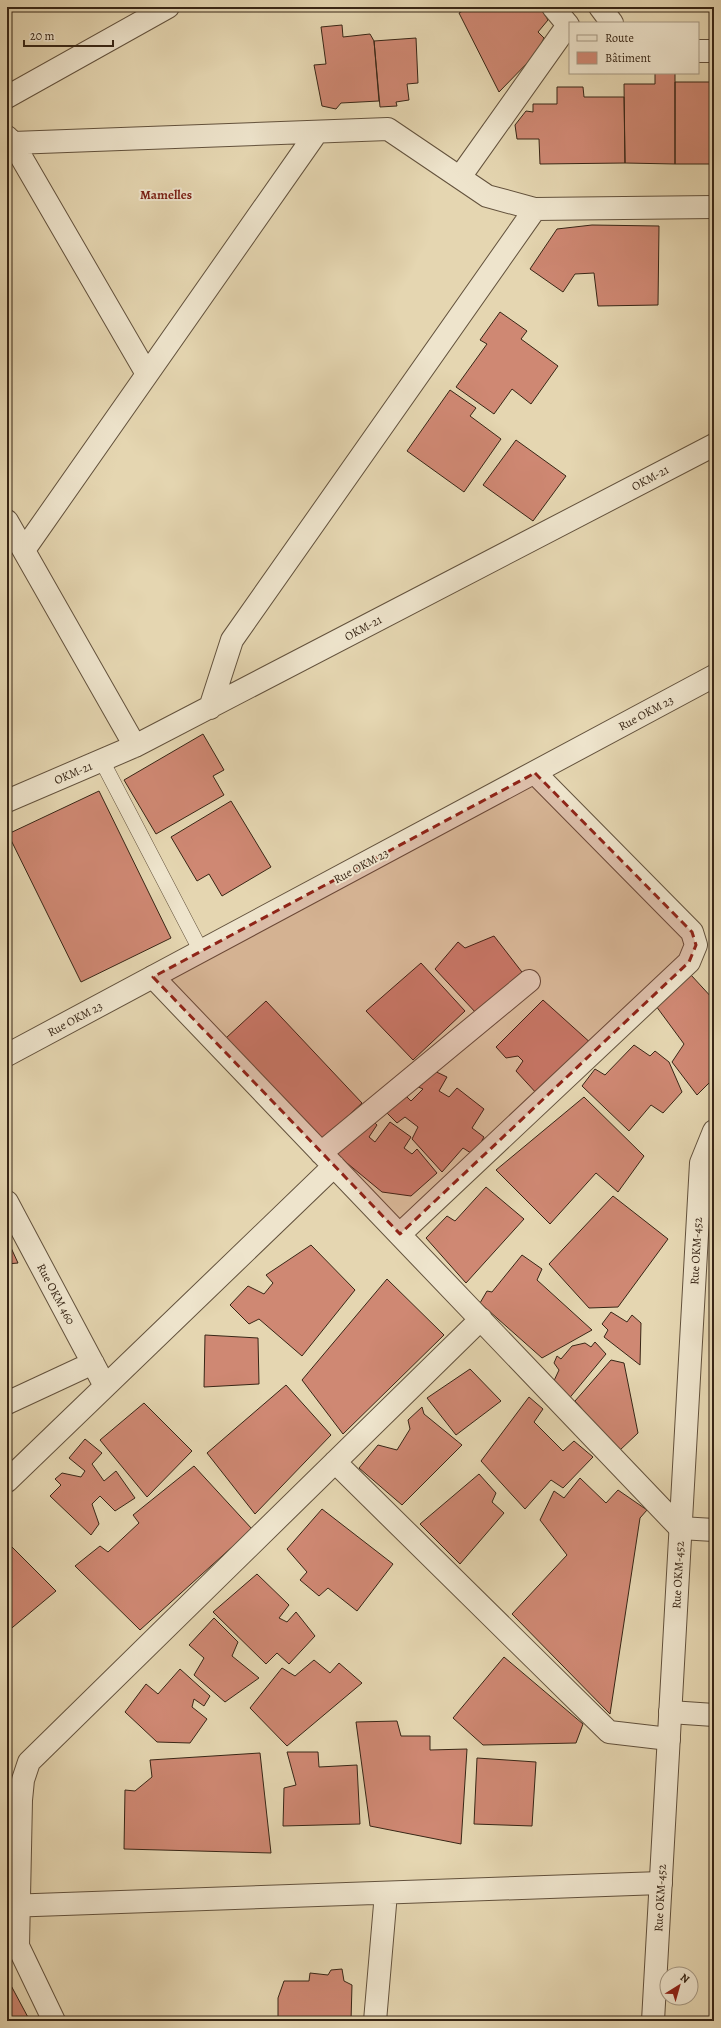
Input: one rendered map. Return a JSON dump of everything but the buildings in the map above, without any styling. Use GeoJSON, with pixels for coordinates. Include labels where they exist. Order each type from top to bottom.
{"type":"FeatureCollection","features":[{"type":"Feature","properties":{"kind":"street"},"geometry":{"type":"LineString","coordinates":[[7,97],[168,7]]}},
{"type":"Feature","properties":{"kind":"street"},"geometry":{"type":"LineString","coordinates":[[460,177],[568,25],[553,7]]}},
{"type":"Feature","properties":{"kind":"street"},"geometry":{"type":"LineString","coordinates":[[600,7],[611,22]]}},
{"type":"Feature","properties":{"kind":"street"},"geometry":{"type":"LineString","coordinates":[[699,52],[714,51]]}},
{"type":"Feature","properties":{"kind":"street"},"geometry":{"type":"LineString","coordinates":[[147,374],[10,140],[388,129],[487,196],[535,209],[714,207]]}},
{"type":"Feature","properties":{"kind":"street"},"geometry":{"type":"LineString","coordinates":[[24,550],[317,132]]}},
{"type":"Feature","properties":{"kind":"street"},"geometry":{"type":"LineString","coordinates":[[210,708],[232,640],[535,209]]}},
{"type":"Feature","properties":{"kind":"street","name":"OKM-21"},"geometry":{"type":"LineString","coordinates":[[7,801],[136,746],[714,445]]}},
{"type":"Feature","properties":{"kind":"street"},"geometry":{"type":"LineString","coordinates":[[7,521],[136,746]]}},
{"type":"Feature","properties":{"kind":"street","name":"Rue OKM 23"},"geometry":{"type":"LineString","coordinates":[[7,1055],[714,676]]}},
{"type":"Feature","properties":{"kind":"street"},"geometry":{"type":"LineString","coordinates":[[400,1234],[689,962],[696,945],[692,932],[535,772]]}},
{"type":"Feature","properties":{"kind":"street"},"geometry":{"type":"LineString","coordinates":[[153,977],[680,1528],[714,1530]]}},
{"type":"Feature","properties":{"kind":"street"},"geometry":{"type":"LineString","coordinates":[[7,1481],[105,1386],[327,1159],[529,981]]}},
{"type":"Feature","properties":{"kind":"street","name":"Rue OKM-452"},"geometry":{"type":"LineString","coordinates":[[653,2021],[701,1163],[714,1131]]}},
{"type":"Feature","properties":{"kind":"street","name":"Rue OKM 460"},"geometry":{"type":"LineString","coordinates":[[7,1202],[105,1386]]}},
{"type":"Feature","properties":{"kind":"street"},"geometry":{"type":"LineString","coordinates":[[54,2021],[18,1946],[13,1906],[20,1800],[23,1780],[30,1762],[481,1319]]}},
{"type":"Feature","properties":{"kind":"street"},"geometry":{"type":"LineString","coordinates":[[7,1403],[94,1363]]}},
{"type":"Feature","properties":{"kind":"street"},"geometry":{"type":"LineString","coordinates":[[335,1462],[609,1732],[669,1739]]}},
{"type":"Feature","properties":{"kind":"street"},"geometry":{"type":"LineString","coordinates":[[670,1712],[714,1715]]}},
{"type":"Feature","properties":{"kind":"street"},"geometry":{"type":"LineString","coordinates":[[13,1906],[661,1883]]}},
{"type":"Feature","properties":{"kind":"street"},"geometry":{"type":"LineString","coordinates":[[375,2021],[386,1893]]}},
{"type":"Feature","properties":{"kind":"lane"},"geometry":{"type":"LineString","coordinates":[[102,761],[201,951]]}},
{"type":"Feature","properties":{"kind":"highlighted area"},"geometry":{"type":"Polygon","coordinates":[[[535,773],[692,932],[696,945],[689,962],[400,1234],[153,977],[535,773]]]}},
{"type":"Feature","properties":{"kind":"district","name":"Mamelles"},"geometry":{"type":"Point","coordinates":[166,194]}}]}
